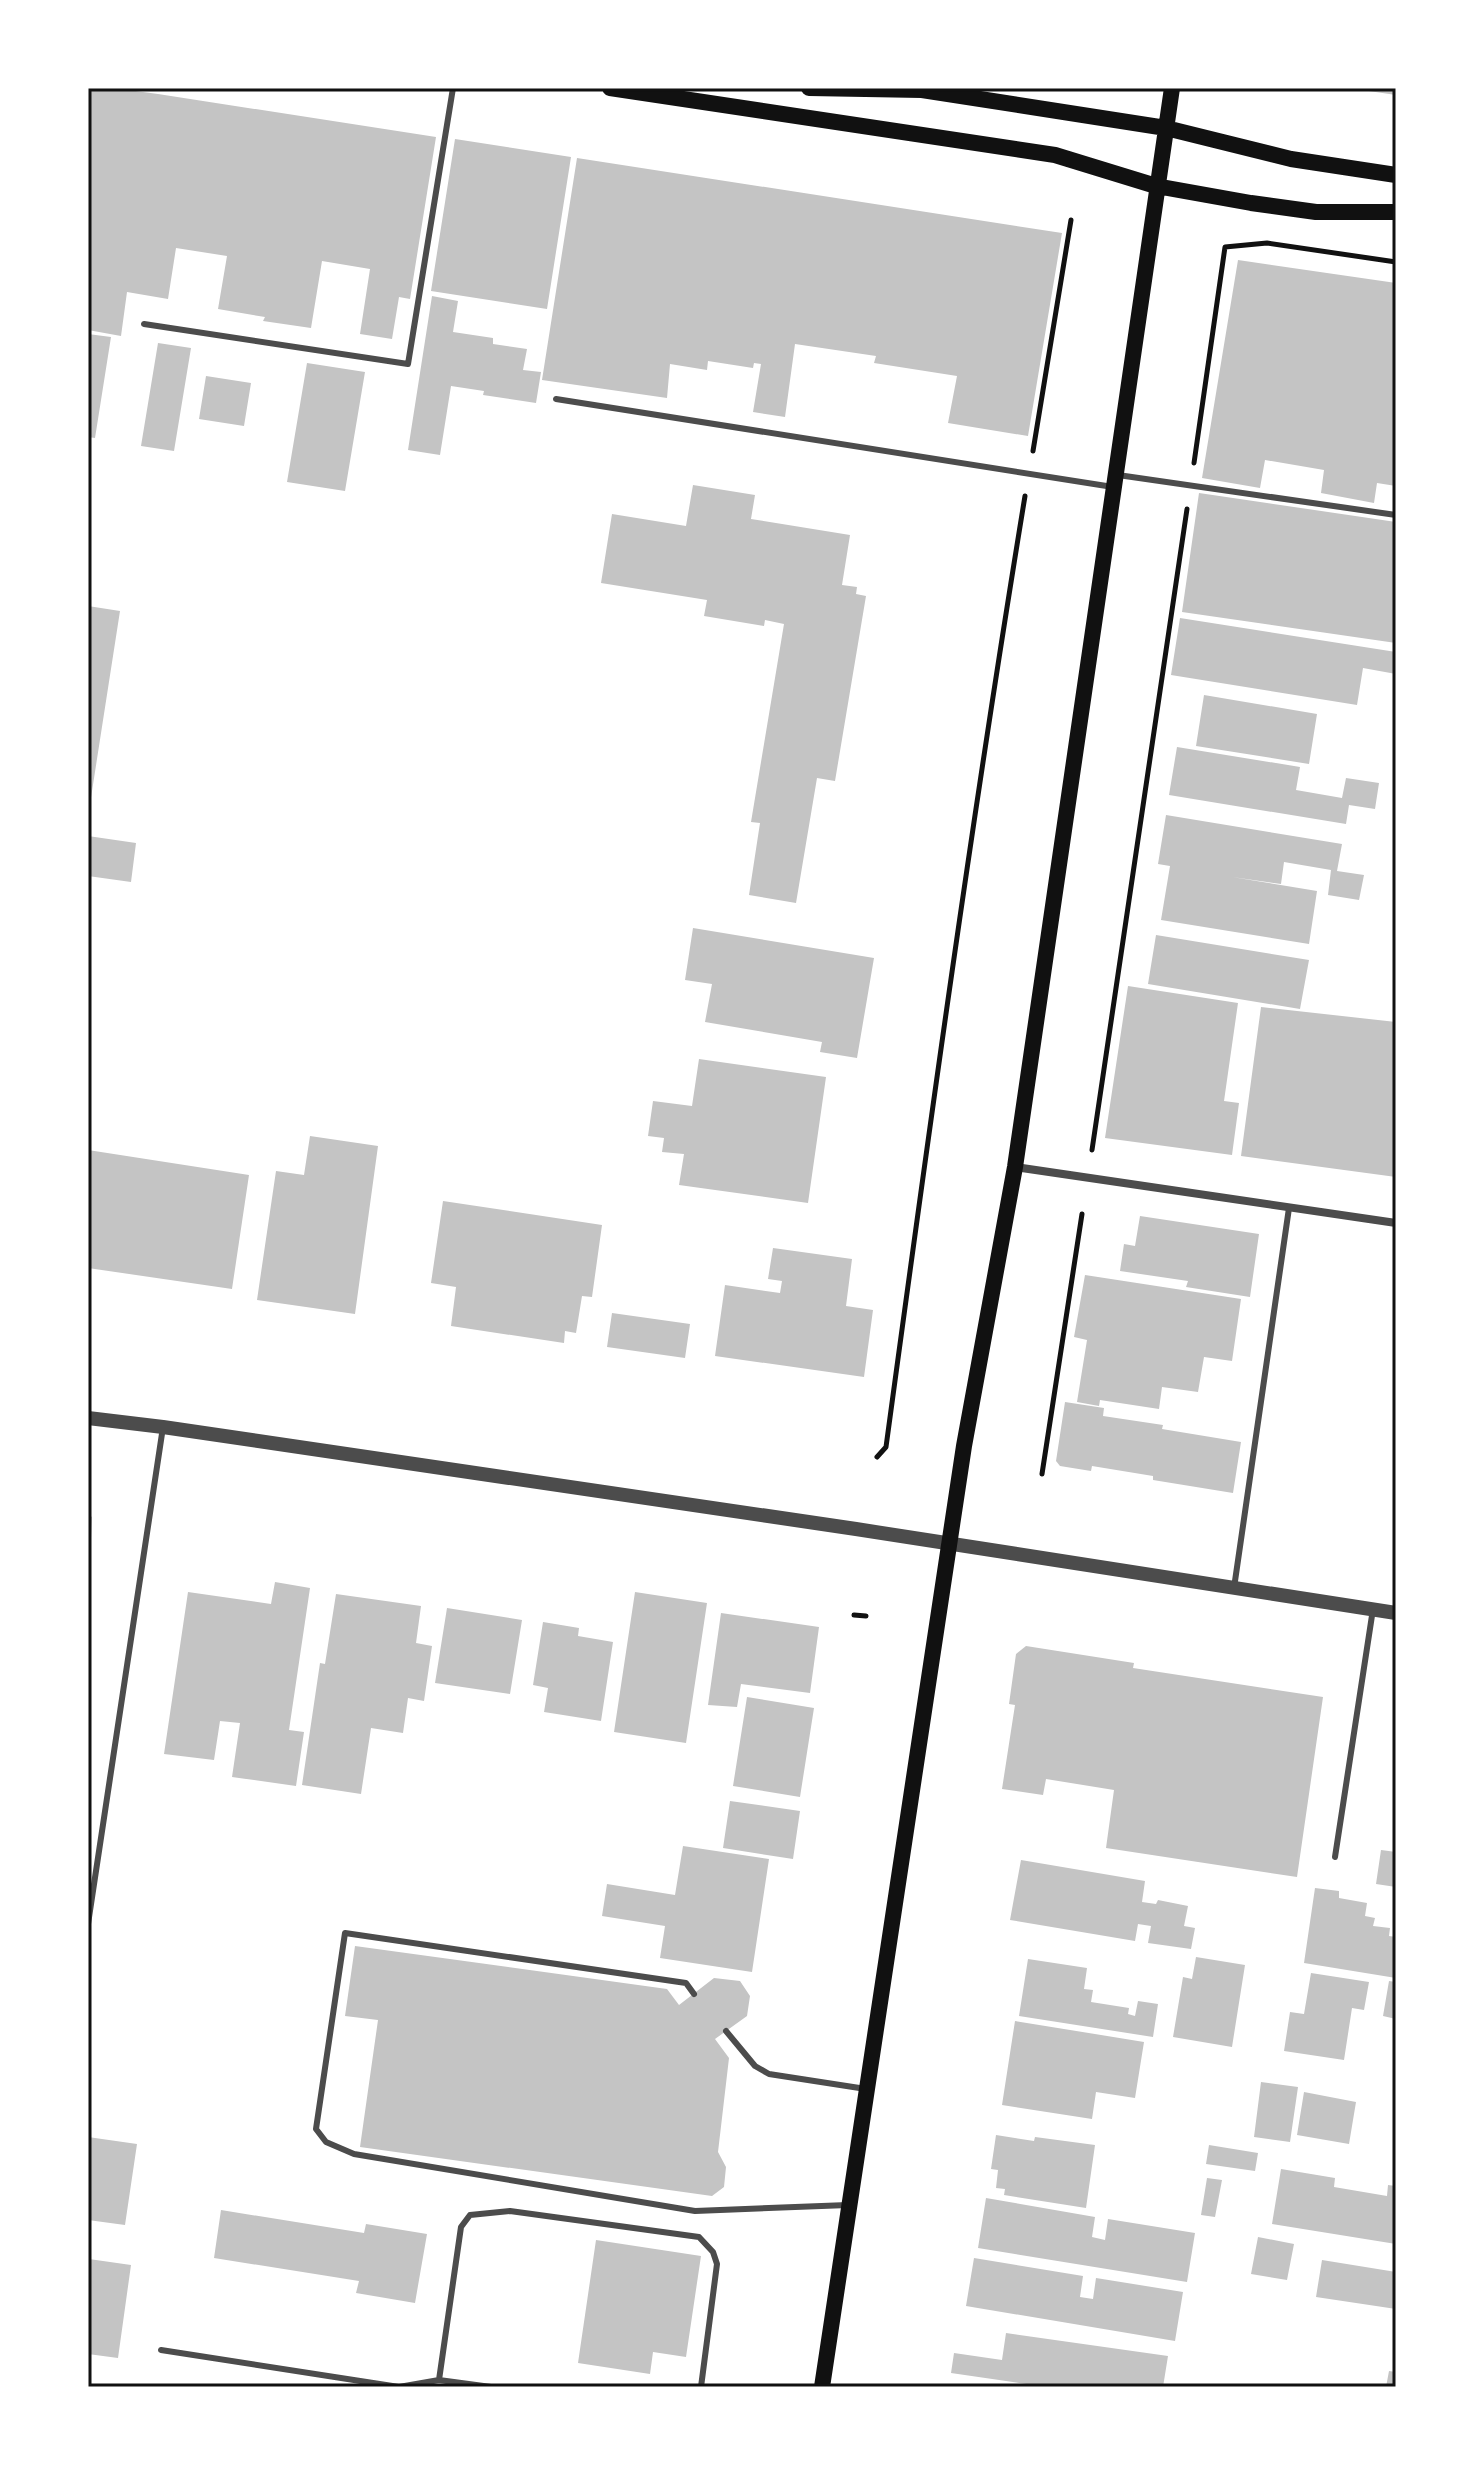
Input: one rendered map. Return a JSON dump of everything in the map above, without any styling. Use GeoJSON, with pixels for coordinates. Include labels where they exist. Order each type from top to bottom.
{"type":"FeatureCollection","features":[{"type":"Feature","properties":{"kind":"main road"},"geometry":{"type":"LineString","coordinates":[[610,88],[1055,155],[1156,186],[1251,203],[1316,212],[1396,212]]}},
{"type":"Feature","properties":{"kind":"main road"},"geometry":{"type":"LineString","coordinates":[[809,88],[922,90],[1166,128],[1291,159],[1396,175]]}},
{"type":"Feature","properties":{"kind":"main road"},"geometry":{"type":"LineString","coordinates":[[822,2387],[964,1446],[1015,1167],[1172,88]]}},
{"type":"Feature","properties":{"kind":"street"},"geometry":{"type":"LineString","coordinates":[[1015,1167],[1396,1223]]}},
{"type":"Feature","properties":{"kind":"street"},"geometry":{"type":"LineString","coordinates":[[88,1415],[1396,1613]]}},
{"type":"Feature","properties":{"kind":"lane"},"geometry":{"type":"LineString","coordinates":[[144,324],[408,364],[453,88]]}},
{"type":"Feature","properties":{"kind":"lane"},"geometry":{"type":"LineString","coordinates":[[556,399],[1029,475],[1191,486],[1396,515]]}},
{"type":"Feature","properties":{"kind":"lane"},"geometry":{"type":"LineString","coordinates":[[1234,1588],[1289,1208]]}},
{"type":"Feature","properties":{"kind":"lane"},"geometry":{"type":"LineString","coordinates":[[88,1924],[163,1427]]}},
{"type":"Feature","properties":{"kind":"lane"},"geometry":{"type":"LineString","coordinates":[[1335,1857],[1373,1609]]}},
{"type":"Feature","properties":{"kind":"lane"},"geometry":{"type":"LineString","coordinates":[[694,1994],[686,1983],[345,1933],[316,2129],[326,2142],[354,2154],[695,2211],[848,2205]]}},
{"type":"Feature","properties":{"kind":"lane"},"geometry":{"type":"LineString","coordinates":[[726,2031],[755,2066],[769,2074],[866,2089]]}},
{"type":"Feature","properties":{"kind":"lane"},"geometry":{"type":"LineString","coordinates":[[439,2380],[461,2227],[470,2215],[510,2211],[699,2237],[713,2252],[717,2264],[701,2387]]}},
{"type":"Feature","properties":{"kind":"lane"},"geometry":{"type":"LineString","coordinates":[[161,2350],[399,2387],[439,2380],[491,2387]]}},
{"type":"Feature","properties":{"kind":"path"},"geometry":{"type":"LineString","coordinates":[[877,1457],[886,1447],[933,1094],[997,667],[1071,220]]}},
{"type":"Feature","properties":{"kind":"path"},"geometry":{"type":"LineString","coordinates":[[1092,1150],[1225,247],[1267,243],[1396,262]]}},
{"type":"Feature","properties":{"kind":"path"},"geometry":{"type":"LineString","coordinates":[[1042,1474],[1082,1214]]}},
{"type":"Feature","properties":{"kind":"path"},"geometry":{"type":"LineString","coordinates":[[854,1615],[866,1616]]}},
{"type":"Feature","properties":{"kind":"building"},"geometry":{"type":"Polygon","coordinates":[[[88,88],[158,94],[436,137],[410,299],[399,297],[392,339],[360,334],[370,269],[322,261],[311,328],[263,321],[265,317],[218,309],[227,256],[176,248],[168,299],[127,292],[121,336],[88,330],[88,88]]]}},
{"type":"Feature","properties":{"kind":"building"},"geometry":{"type":"Polygon","coordinates":[[[1396,88],[1396,95],[1362,90],[1396,88]]]}},
{"type":"Feature","properties":{"kind":"building"},"geometry":{"type":"Polygon","coordinates":[[[455,139],[571,157],[547,309],[431,291],[455,139]]]}},
{"type":"Feature","properties":{"kind":"building"},"geometry":{"type":"Polygon","coordinates":[[[577,158],[1062,233],[1028,436],[948,423],[957,376],[874,363],[876,356],[795,344],[785,417],[753,412],[761,364],[754,363],[753,368],[708,361],[707,370],[670,364],[667,398],[542,380],[577,158]]]}},
{"type":"Feature","properties":{"kind":"building"},"geometry":{"type":"Polygon","coordinates":[[[1238,260],[1396,283],[1396,486],[1377,483],[1374,503],[1321,493],[1324,470],[1265,460],[1260,488],[1202,478],[1238,260]]]}},
{"type":"Feature","properties":{"kind":"building"},"geometry":{"type":"Polygon","coordinates":[[[432,296],[458,301],[453,332],[493,338],[493,344],[527,349],[523,370],[541,372],[536,403],[483,395],[484,391],[451,386],[440,455],[408,450],[432,296]]]}},
{"type":"Feature","properties":{"kind":"building"},"geometry":{"type":"Polygon","coordinates":[[[88,334],[111,337],[95,438],[88,437],[88,334]]]}},
{"type":"Feature","properties":{"kind":"building"},"geometry":{"type":"Polygon","coordinates":[[[158,343],[191,348],[174,451],[141,446],[158,343]]]}},
{"type":"Feature","properties":{"kind":"building"},"geometry":{"type":"Polygon","coordinates":[[[307,363],[365,372],[345,491],[287,482],[307,363]]]}},
{"type":"Feature","properties":{"kind":"building"},"geometry":{"type":"Polygon","coordinates":[[[206,376],[251,383],[244,426],[199,419],[206,376]]]}},
{"type":"Feature","properties":{"kind":"building"},"geometry":{"type":"Polygon","coordinates":[[[693,485],[755,495],[751,519],[850,535],[842,585],[857,587],[856,594],[866,596],[835,781],[817,778],[796,903],[749,895],[760,823],[751,822],[784,624],[765,620],[764,626],[704,616],[707,600],[601,583],[612,514],[686,526],[693,485]]]}},
{"type":"Feature","properties":{"kind":"building"},"geometry":{"type":"Polygon","coordinates":[[[1199,493],[1396,522],[1396,643],[1182,612],[1199,493]]]}},
{"type":"Feature","properties":{"kind":"building"},"geometry":{"type":"Polygon","coordinates":[[[88,606],[120,611],[90,804],[88,804],[88,606]]]}},
{"type":"Feature","properties":{"kind":"building"},"geometry":{"type":"Polygon","coordinates":[[[1180,618],[1396,652],[1396,674],[1363,668],[1357,705],[1171,675],[1180,618]]]}},
{"type":"Feature","properties":{"kind":"building"},"geometry":{"type":"Polygon","coordinates":[[[1204,695],[1317,714],[1309,764],[1196,746],[1204,695]]]}},
{"type":"Feature","properties":{"kind":"building"},"geometry":{"type":"Polygon","coordinates":[[[1177,747],[1300,767],[1296,790],[1342,798],[1346,778],[1379,783],[1375,809],[1349,805],[1346,824],[1169,795],[1177,747]]]}},
{"type":"Feature","properties":{"kind":"building"},"geometry":{"type":"Polygon","coordinates":[[[1166,815],[1342,844],[1337,871],[1364,875],[1359,900],[1328,895],[1331,870],[1284,862],[1281,884],[1232,877],[1317,891],[1309,944],[1161,920],[1170,866],[1158,864],[1166,815]]]}},
{"type":"Feature","properties":{"kind":"building"},"geometry":{"type":"Polygon","coordinates":[[[88,836],[136,843],[131,882],[88,876],[88,836]]]}},
{"type":"Feature","properties":{"kind":"building"},"geometry":{"type":"Polygon","coordinates":[[[693,928],[874,958],[857,1058],[820,1052],[822,1042],[705,1022],[712,984],[685,980],[693,928]]]}},
{"type":"Feature","properties":{"kind":"building"},"geometry":{"type":"Polygon","coordinates":[[[1156,935],[1309,960],[1300,1009],[1148,984],[1156,935]]]}},
{"type":"Feature","properties":{"kind":"building"},"geometry":{"type":"Polygon","coordinates":[[[1128,986],[1238,1003],[1224,1101],[1239,1103],[1232,1155],[1105,1138],[1128,986]]]}},
{"type":"Feature","properties":{"kind":"building"},"geometry":{"type":"Polygon","coordinates":[[[1261,1007],[1396,1022],[1396,1177],[1241,1156],[1261,1007]]]}},
{"type":"Feature","properties":{"kind":"building"},"geometry":{"type":"Polygon","coordinates":[[[699,1059],[826,1077],[808,1203],[679,1185],[684,1154],[662,1152],[664,1138],[648,1136],[653,1101],[692,1106],[699,1059]]]}},
{"type":"Feature","properties":{"kind":"building"},"geometry":{"type":"Polygon","coordinates":[[[310,1136],[378,1146],[355,1314],[257,1300],[276,1171],[304,1175],[310,1136]]]}},
{"type":"Feature","properties":{"kind":"building"},"geometry":{"type":"Polygon","coordinates":[[[88,1150],[249,1175],[232,1289],[88,1268],[88,1150]]]}},
{"type":"Feature","properties":{"kind":"building"},"geometry":{"type":"Polygon","coordinates":[[[443,1201],[602,1225],[592,1297],[582,1296],[576,1333],[565,1331],[564,1343],[451,1326],[456,1287],[431,1283],[443,1201]]]}},
{"type":"Feature","properties":{"kind":"building"},"geometry":{"type":"Polygon","coordinates":[[[1140,1216],[1259,1234],[1250,1297],[1186,1287],[1188,1281],[1120,1271],[1124,1244],[1135,1246],[1140,1216]]]}},
{"type":"Feature","properties":{"kind":"building"},"geometry":{"type":"Polygon","coordinates":[[[773,1248],[852,1259],[846,1306],[873,1310],[864,1377],[715,1356],[725,1285],[780,1293],[782,1281],[768,1279],[773,1248]]]}},
{"type":"Feature","properties":{"kind":"building"},"geometry":{"type":"Polygon","coordinates":[[[1085,1275],[1241,1299],[1232,1361],[1204,1357],[1198,1392],[1162,1387],[1159,1409],[1100,1400],[1099,1406],[1077,1402],[1087,1340],[1074,1337],[1085,1275]]]}},
{"type":"Feature","properties":{"kind":"building"},"geometry":{"type":"Polygon","coordinates":[[[612,1313],[690,1324],[685,1358],[607,1347],[612,1313]]]}},
{"type":"Feature","properties":{"kind":"building"},"geometry":{"type":"Polygon","coordinates":[[[1065,1402],[1104,1408],[1103,1416],[1241,1442],[1233,1493],[1092,1466],[1091,1471],[1060,1466],[1056,1461],[1065,1402]]]}},
{"type":"Feature","properties":{"kind":"building"},"geometry":{"type":"Polygon","coordinates":[[[88,1514],[92,1517],[90,1559],[88,1559],[88,1514]]]}},
{"type":"Feature","properties":{"kind":"building"},"geometry":{"type":"Polygon","coordinates":[[[275,1582],[310,1588],[289,1730],[304,1732],[296,1786],[232,1777],[240,1723],[220,1721],[214,1760],[164,1754],[188,1592],[271,1604],[275,1582]]]}},
{"type":"Feature","properties":{"kind":"building"},"geometry":{"type":"Polygon","coordinates":[[[635,1592],[707,1603],[686,1743],[614,1732],[635,1592]]]}},
{"type":"Feature","properties":{"kind":"building"},"geometry":{"type":"Polygon","coordinates":[[[336,1594],[421,1606],[416,1643],[432,1646],[424,1701],[408,1698],[403,1733],[371,1728],[361,1794],[302,1785],[320,1663],[325,1664],[336,1594]]]}},
{"type":"Feature","properties":{"kind":"building"},"geometry":{"type":"Polygon","coordinates":[[[447,1608],[522,1620],[510,1694],[435,1683],[447,1608]]]}},
{"type":"Feature","properties":{"kind":"building"},"geometry":{"type":"Polygon","coordinates":[[[721,1613],[819,1627],[810,1693],[741,1684],[737,1707],[708,1705],[721,1613]]]}},
{"type":"Feature","properties":{"kind":"building"},"geometry":{"type":"Polygon","coordinates":[[[543,1622],[579,1628],[578,1636],[613,1642],[601,1721],[544,1712],[548,1688],[533,1685],[543,1622]]]}},
{"type":"Feature","properties":{"kind":"building"},"geometry":{"type":"Polygon","coordinates":[[[1026,1646],[1134,1663],[1133,1668],[1323,1697],[1297,1877],[1106,1848],[1114,1790],[1046,1779],[1043,1795],[1002,1789],[1015,1705],[1009,1704],[1016,1654],[1026,1646]]]}},
{"type":"Feature","properties":{"kind":"building"},"geometry":{"type":"Polygon","coordinates":[[[747,1697],[814,1708],[800,1797],[733,1786],[747,1697]]]}},
{"type":"Feature","properties":{"kind":"building"},"geometry":{"type":"Polygon","coordinates":[[[730,1801],[800,1811],[793,1859],[723,1848],[730,1801]]]}},
{"type":"Feature","properties":{"kind":"building"},"geometry":{"type":"Polygon","coordinates":[[[683,1846],[769,1859],[752,1972],[660,1958],[665,1926],[602,1916],[607,1884],[675,1895],[683,1846]]]}},
{"type":"Feature","properties":{"kind":"building"},"geometry":{"type":"Polygon","coordinates":[[[1381,1850],[1396,1852],[1396,1887],[1376,1884],[1381,1850]]]}},
{"type":"Feature","properties":{"kind":"building"},"geometry":{"type":"Polygon","coordinates":[[[1021,1860],[1145,1881],[1142,1902],[1156,1904],[1158,1900],[1188,1906],[1184,1926],[1195,1928],[1191,1949],[1148,1943],[1151,1926],[1138,1924],[1135,1941],[1010,1920],[1021,1860]]]}},
{"type":"Feature","properties":{"kind":"building"},"geometry":{"type":"Polygon","coordinates":[[[1315,1888],[1339,1891],[1339,1898],[1367,1903],[1365,1916],[1375,1918],[1373,1926],[1390,1928],[1389,1936],[1396,1937],[1396,1978],[1304,1963],[1315,1888]]]}},
{"type":"Feature","properties":{"kind":"building"},"geometry":{"type":"Polygon","coordinates":[[[355,1946],[667,1989],[679,2005],[714,1978],[740,1981],[750,1996],[747,2016],[715,2039],[729,2058],[718,2152],[726,2167],[724,2187],[712,2196],[360,2147],[378,2020],[345,2016],[355,1946]]]}},
{"type":"Feature","properties":{"kind":"building"},"geometry":{"type":"Polygon","coordinates":[[[1196,1957],[1245,1965],[1232,2047],[1173,2037],[1183,1977],[1192,1979],[1196,1957]]]}},
{"type":"Feature","properties":{"kind":"building"},"geometry":{"type":"Polygon","coordinates":[[[1028,1959],[1087,1968],[1084,1989],[1093,1990],[1091,2002],[1129,2008],[1128,2014],[1135,2016],[1138,2001],[1158,2004],[1153,2037],[1019,2016],[1028,1959]]]}},
{"type":"Feature","properties":{"kind":"building"},"geometry":{"type":"Polygon","coordinates":[[[1311,1973],[1369,1982],[1364,2010],[1352,2008],[1344,2060],[1284,2051],[1290,2012],[1304,2014],[1311,1973]]]}},
{"type":"Feature","properties":{"kind":"building"},"geometry":{"type":"Polygon","coordinates":[[[1389,1981],[1396,1982],[1396,2019],[1383,2016],[1389,1981]]]}},
{"type":"Feature","properties":{"kind":"building"},"geometry":{"type":"Polygon","coordinates":[[[1015,2021],[1144,2042],[1135,2098],[1096,2092],[1092,2119],[1002,2105],[1015,2021]]]}},
{"type":"Feature","properties":{"kind":"building"},"geometry":{"type":"Polygon","coordinates":[[[1261,2082],[1298,2087],[1290,2142],[1254,2137],[1261,2082]]]}},
{"type":"Feature","properties":{"kind":"building"},"geometry":{"type":"Polygon","coordinates":[[[1304,2092],[1356,2102],[1349,2144],[1297,2135],[1304,2092]]]}},
{"type":"Feature","properties":{"kind":"building"},"geometry":{"type":"Polygon","coordinates":[[[996,2135],[1095,2145],[1086,2208],[1004,2195],[1005,2189],[996,2188],[998,2170],[991,2169],[996,2135]]]}},
{"type":"Feature","properties":{"kind":"building"},"geometry":{"type":"Polygon","coordinates":[[[88,2137],[137,2144],[125,2225],[88,2220],[88,2137]]]}},
{"type":"Feature","properties":{"kind":"building"},"geometry":{"type":"Polygon","coordinates":[[[1209,2145],[1258,2153],[1255,2171],[1206,2164],[1209,2145]]]}},
{"type":"Feature","properties":{"kind":"building"},"geometry":{"type":"Polygon","coordinates":[[[1281,2169],[1335,2178],[1334,2187],[1387,2196],[1388,2185],[1396,2186],[1396,2244],[1272,2224],[1281,2169]]]}},
{"type":"Feature","properties":{"kind":"building"},"geometry":{"type":"Polygon","coordinates":[[[1207,2178],[1222,2180],[1215,2217],[1201,2215],[1207,2178]]]}},
{"type":"Feature","properties":{"kind":"building"},"geometry":{"type":"Polygon","coordinates":[[[986,2198],[1095,2217],[1092,2237],[1105,2240],[1108,2219],[1195,2233],[1187,2282],[978,2248],[986,2198]]]}},
{"type":"Feature","properties":{"kind":"building"},"geometry":{"type":"Polygon","coordinates":[[[221,2210],[364,2233],[366,2224],[427,2234],[415,2303],[356,2293],[359,2281],[214,2258],[221,2210]]]}},
{"type":"Feature","properties":{"kind":"building"},"geometry":{"type":"Polygon","coordinates":[[[1258,2237],[1294,2244],[1287,2280],[1251,2274],[1258,2237]]]}},
{"type":"Feature","properties":{"kind":"building"},"geometry":{"type":"Polygon","coordinates":[[[596,2240],[701,2256],[686,2357],[653,2352],[650,2374],[578,2363],[596,2240]]]}},
{"type":"Feature","properties":{"kind":"building"},"geometry":{"type":"Polygon","coordinates":[[[974,2258],[1083,2276],[1080,2297],[1093,2299],[1096,2278],[1183,2292],[1175,2341],[966,2306],[974,2258]]]}},
{"type":"Feature","properties":{"kind":"building"},"geometry":{"type":"Polygon","coordinates":[[[89,2259],[131,2265],[118,2358],[88,2354],[89,2259]]]}},
{"type":"Feature","properties":{"kind":"building"},"geometry":{"type":"Polygon","coordinates":[[[1322,2260],[1396,2272],[1396,2309],[1316,2297],[1322,2260]]]}},
{"type":"Feature","properties":{"kind":"building"},"geometry":{"type":"Polygon","coordinates":[[[1006,2333],[1168,2356],[1163,2387],[1047,2387],[951,2373],[954,2353],[1002,2360],[1006,2333]]]}},
{"type":"Feature","properties":{"kind":"building"},"geometry":{"type":"Polygon","coordinates":[[[1389,2371],[1396,2372],[1396,2387],[1386,2387],[1389,2371]]]}}]}
